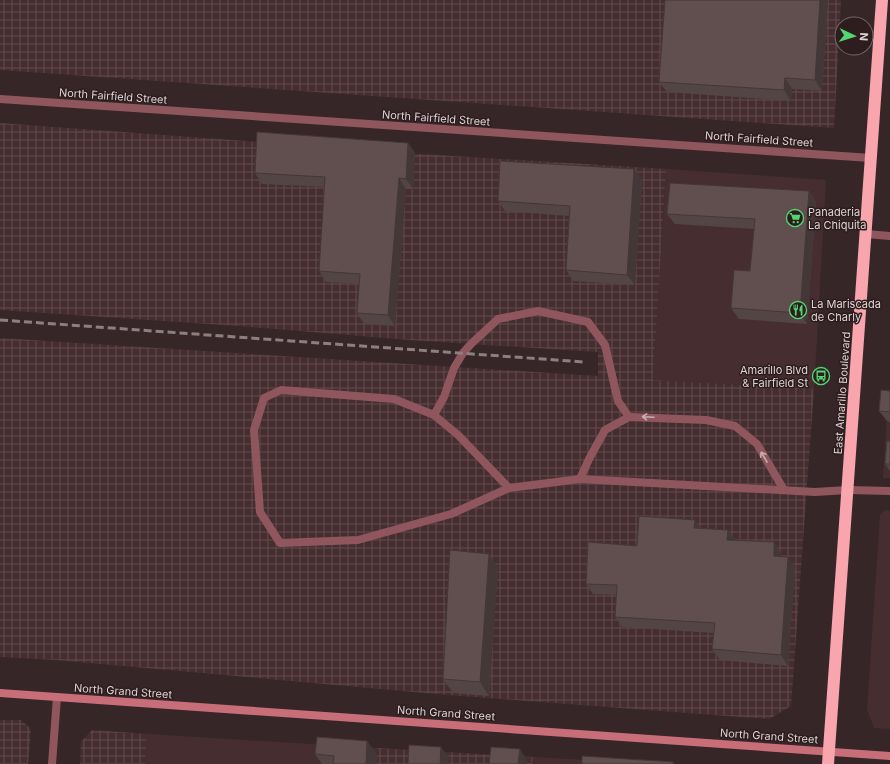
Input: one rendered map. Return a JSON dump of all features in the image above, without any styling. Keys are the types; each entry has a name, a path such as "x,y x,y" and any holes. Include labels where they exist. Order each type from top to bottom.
{"highway":[{"name":"East Amarillo Boulevard","path":"828,764 882,0"}],"main road":[{"name":"North Grand Street","path":"0,693 890,756"}],"street":[{"name":"North Fairfield Street","path":"0,99 871,158"},
{"path":"866,234 890,236"},
{"path":"434,415 444,397 454,368 463,353 471,344 498,319 538,311 588,322 605,345 618,401 630,416"},
{"path":"509,488 458,435 434,415 394,399 281,390 264,398 254,430 260,512 280,543 358,540 451,514 509,488 580,479 815,492 848,490 890,491"},
{"path":"580,479 589,459 606,430 630,416 706,420 735,426 757,444 784,490"},
{"path":"52,764 57,697"}],"shaded area":[{"path":"0,0 841,0 840,16 834,16 834,56 838,56 834,128 0,70"},
{"path":"0,123 421,154 666,169 653,380 814,389 791,706 769,719 448,695 56,660 0,657 0,338 598,376 598,352 410,340 239,326 0,310"},
{"path":"666,169 826,180 814,389 653,380"},
{"path":"890,397 890,478 883,478 888,401"},
{"path":"885,510 890,511 890,729 874,728 867,709 880,515"},
{"path":"0,720 21,720 31,729 28,764 0,764"},
{"path":"92,730 147,734 145,764 80,764 81,742"},
{"path":"147,734 377,748 376,764 145,764"},
{"path":"377,748 533,757 532,764 376,764"},
{"path":"533,757 536,757 648,764 532,764"}],"building":[{"path":"665,0 820,0 815,80 785,78 784,90 659,82"},
{"path":"257,132 408,143 406,179 399,178 388,315 357,313 360,274 319,271 325,177 255,173"},
{"path":"500,161 634,169 627,275 566,270 570,206 498,201"},
{"path":"670,183 809,191 800,313 731,308 734,270 750,271 755,219 667,214"},
{"path":"881,390 890,391 890,412 879,411"},
{"path":"887,441 890,441 890,464 885,464"},
{"path":"639,516 695,520 694,528 728,530 727,540 774,542 774,556 788,557 781,655 712,649 715,623 615,617 617,585 586,584 588,542 637,546"},
{"path":"450,550 489,554 480,682 443,679"},
{"path":"317,737 367,741 366,764 333,764 334,756 315,754"},
{"path":"409,745 441,747 440,764 408,764"},
{"path":"491,747 520,749 518,764 489,764"},
{"path":"582,756 673,762 673,764 582,764"}],"railway":[{"path":"0,320 584,362"}],"place":[{"name":"Panaderia La Chiquita","path":"795,218"},
{"name":"La Mariscada de Charly","path":"798,310"},
{"name":"Amarillo Blvd & Fairfield St","path":"821,376"}]}
